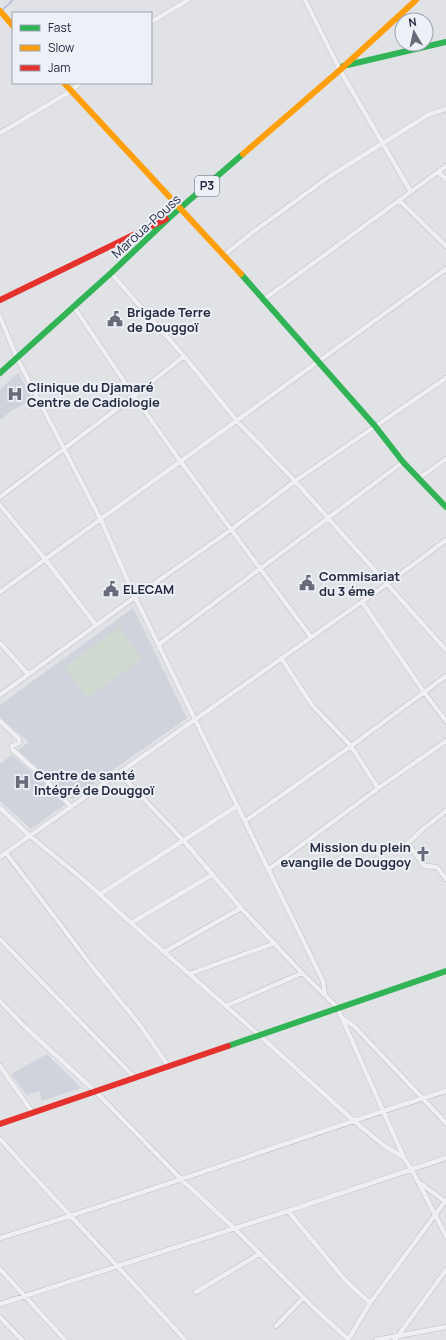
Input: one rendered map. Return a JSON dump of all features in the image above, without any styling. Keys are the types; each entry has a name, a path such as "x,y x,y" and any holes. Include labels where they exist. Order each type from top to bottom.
{"street":[{"path":"152,21 188,0"},
{"path":"305,0 341,68 411,192"},
{"name":"Maroua-Pouss","path":"0,373 172,216 341,68 416,0"},
{"path":"0,11 12,25"},
{"path":"341,68 446,42"},
{"path":"65,84 224,255 375,426 403,462 446,507"},
{"path":"0,133 71,91 79,84"},
{"path":"224,255 330,176 384,144 428,115 446,109"},
{"path":"263,300 446,166"},
{"path":"438,172 446,179"},
{"path":"400,200 446,246"},
{"path":"0,300 172,216"},
{"path":"0,592 446,269"},
{"path":"111,273 184,356 237,421 295,481 446,650"},
{"path":"74,307 181,462 311,637"},
{"path":"0,318 17,358 101,520 134,597 324,981 325,995"},
{"path":"0,497 134,396 184,356"},
{"path":"0,695 134,597 232,529 295,481 446,378"},
{"path":"419,478 446,459"},
{"path":"158,645 403,462"},
{"path":"0,505 45,559 96,625"},
{"path":"0,857 120,774 281,658 362,602 446,540"},
{"path":"362,602 424,692 446,721"},
{"path":"0,643 28,674"},
{"path":"281,658 312,705 351,746 378,788"},
{"path":"245,821 446,676"},
{"path":"0,721 19,739 19,743 12,746 13,750 42,776 71,807"},
{"path":"269,869 378,788 446,741"},
{"path":"120,774 183,840 241,908 337,1008 404,1158 412,1170 446,1236"},
{"path":"100,894 237,806"},
{"path":"0,808 30,836 100,894 131,923 259,1034 354,1121 382,1144 404,1158"},
{"path":"446,811 423,828 408,844 424,866 437,866 446,879"},
{"path":"6,853 94,968 140,1025 169,1067"},
{"path":"131,923 212,874"},
{"path":"164,952 241,908"},
{"path":"0,939 135,1078"},
{"path":"189,974 275,943"},
{"path":"0,1124 169,1067 259,1034 446,970"},
{"path":"226,1006 302,973"},
{"path":"0,1002 96,1092 182,1180 234,1228 303,1298 348,1340 370,1303 446,1201 418,1182"},
{"path":"342,1018 354,1026 446,1123"},
{"path":"0,1066 33,1113"},
{"path":"0,1238 182,1180 384,1111 446,1092"},
{"path":"0,1139 185,1340"},
{"path":"0,1304 288,1211 446,1158"},
{"path":"288,1211 346,1281 370,1303"},
{"path":"196,1292 259,1254"},
{"path":"0,1269 65,1340"},
{"path":"396,1338 446,1270"},
{"path":"276,1326 303,1298"},
{"path":"0,1317 22,1340"},
{"path":"376,1340 396,1338 446,1326"}],"shaded area":[{"name":"Clinique du Djamaré Centre de Cadiologie","path":"18,373 33,399 13,410 0,420 0,389"},
{"path":"133,608 187,718 72,799 18,750 29,742 0,717 0,705"},
{"path":"120,627 142,659 87,698 64,667"},
{"name":"Centre de santé Intégré de Douggoï","path":"12,755 67,803 31,829 0,801 0,764"},
{"path":"47,1054 81,1088 42,1101 39,1091 27,1095 11,1074"}],"waterway":[{"path":"2,10 12,0"}],"traffic: fast":[{"path":"343,66 446,42"},
{"path":"0,373 111,273 171,216 243,154"},
{"path":"241,274 375,426 403,462 446,507"},
{"path":"228,1046 446,971"}],"traffic: slow":[{"path":"243,154 340,70 416,0"},
{"path":"0,11 12,25"},
{"path":"65,84 241,274"}],"traffic: jam":[{"path":"0,300 166,219"},
{"path":"0,1124 228,1046"}],"place":[{"name":"Brigade Terre de Douggoï","path":"115,319"},
{"name":"Clinique du Djamaré Centre de Cadiologie","path":"15,394"},
{"name":"Commisariat du 3 éme","path":"307,583"},
{"name":"ELECAM","path":"111,589"},
{"name":"Centre de santé Intégré de Douggoï","path":"22,782"},
{"name":"Mission du plein evangile de Douggoy","path":"423,854"}]}
